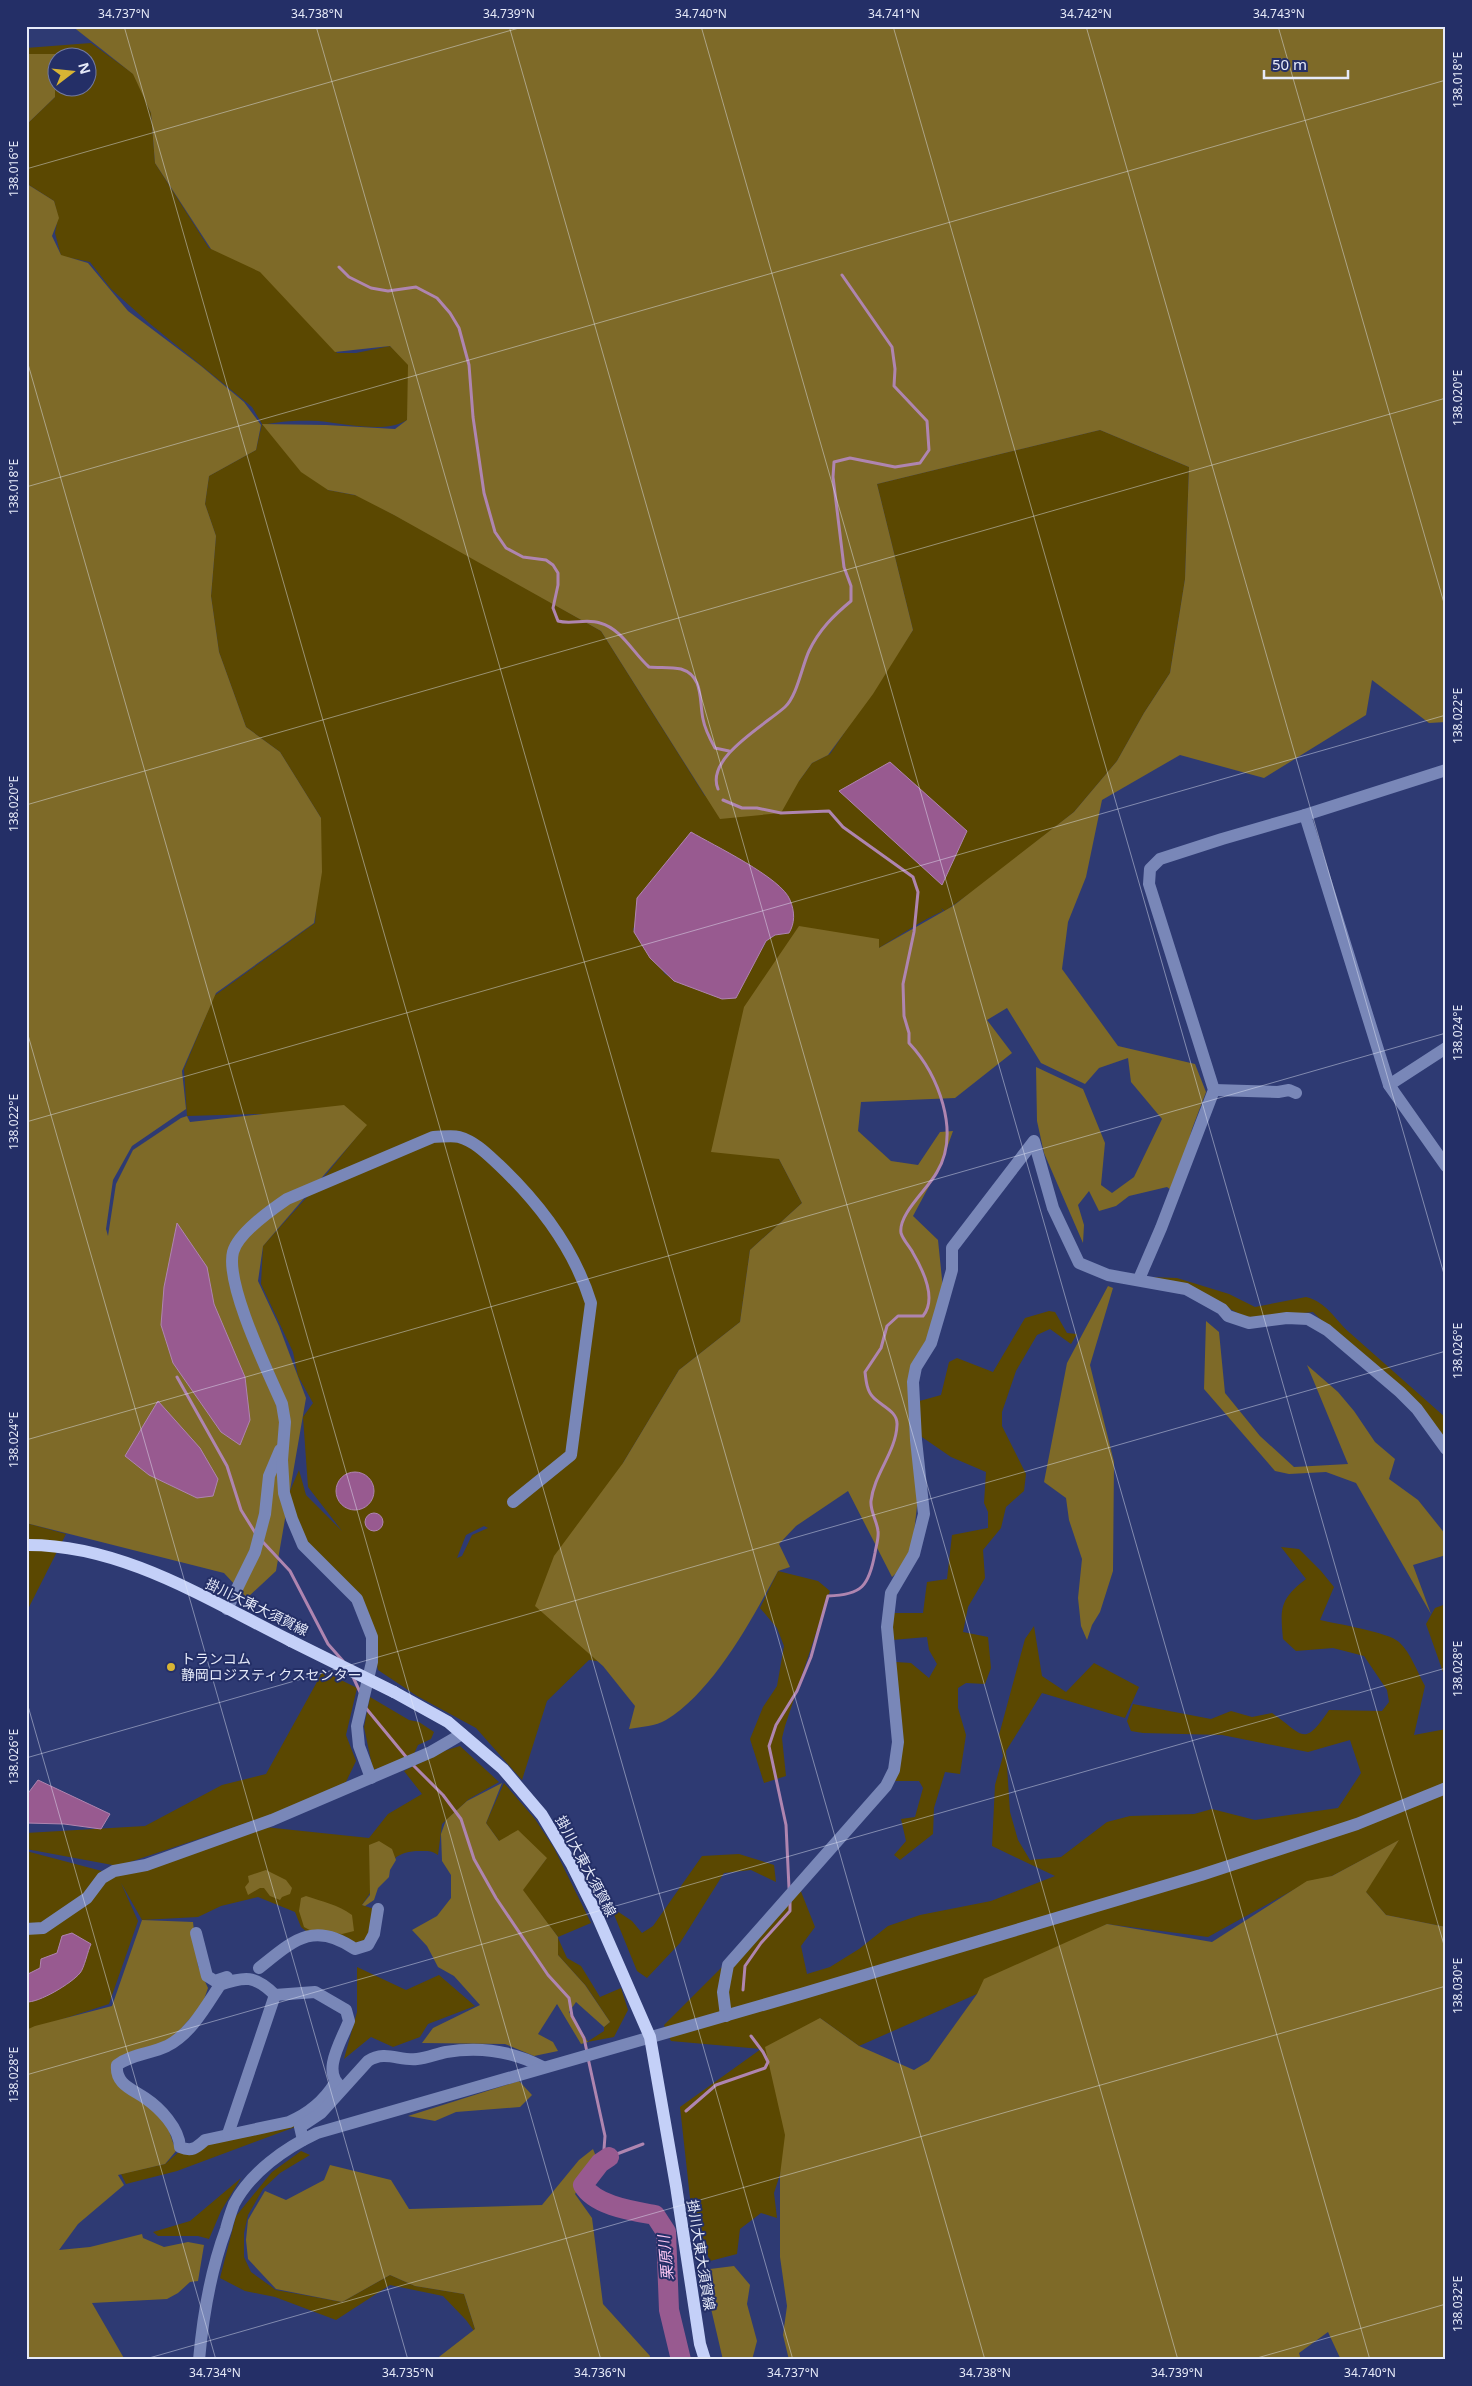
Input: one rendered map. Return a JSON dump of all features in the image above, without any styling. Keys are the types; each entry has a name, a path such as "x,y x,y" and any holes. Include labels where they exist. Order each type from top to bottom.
{"main road":[{"name":"掛川大東大須賀線","path":"26,1545 81,1551 122,1561 170,1580 394,1692 448,1722 504,1769 542,1816 572,1865 595,1911 650,2037 704,2360"}],"street":[{"path":"1139,1279 1161,1228 1214,1090 1149,884 1150,869 1160,859 1222,839 1305,816 1446,770"},
{"path":"1305,816 1389,1085 1446,1166"},
{"path":"1389,1085 1446,1048"},
{"path":"1214,1090 1278,1092 1289,1090 1296,1092"},
{"path":"371,1778 359,1746 356,1726 372,1662 372,1637 357,1599 303,1545 292,1519 284,1493 282,1460 285,1422 282,1404 233,1276 233,1252 241,1237 287,1199 433,1137 458,1136 477,1145 528,1193 558,1231 584,1282 591,1303 571,1455 513,1502"},
{"path":"726,2016 723,1992 728,1965 886,1786 894,1770 898,1742 887,1627 890,1593 914,1554 924,1514 916,1440 913,1382 916,1367 931,1343 952,1270 952,1248 1034,1142 1053,1208 1080,1263 1108,1274 1186,1288 1222,1309 1228,1316 1249,1323 1281,1318 1308,1319 1327,1330 1400,1392 1416,1409 1446,1449"},
{"path":"227,1609 255,1552 265,1514 269,1476 283,1443"},
{"path":"26,1929 43,1928 87,1898 102,1878 114,1871 146,1865 272,1820 431,1752 462,1734"},
{"path":"199,2360 203,2317 217,2254 234,2204 256,2175 303,2140 333,2128 726,2016 1201,1875 1357,1824 1446,1788"},
{"path":"259,1968 294,1940 302,1938 316,1936 337,1938 355,1950 368,1945 374,1934 378,1909"},
{"path":"196,1934 207,1976 215,1981 222,1982 240,1978 257,1980 275,1995 315,1992 346,2010 350,2021 332,2065 332,2075 339,2086"},
{"path":"285,1957 270,1966 234,1974 222,1982 184,2035 166,2046 127,2058 117,2065 116,2070 126,2087 146,2099 175,2128 180,2137 180,2146 188,2150 196,2148 205,2140 289,2122 302,2117 368,2061 383,2055 417,2059 447,2052 491,2049 527,2059 543,2067"},
{"path":"228,2134 275,1995"},
{"path":"303,2140 300,2128 322,2112 339,2086"}],"shaded area":[{"path":"72,26 1446,26 1446,722 1429,723 1372,680 1366,715 1264,778 1180,755 1102,800 1086,877 1068,922 1062,969 1118,1046 1195,1064 1206,1092 1192,1129 1174,1192 1167,1187 1129,1196 1116,1206 1099,1211 1089,1191 1078,1205 1084,1225 1083,1243 1044,1153 1037,1121 1036,1067 1083,1089 1105,1143 1101,1185 1112,1193 1134,1177 1162,1119 1131,1082 1128,1058 1099,1068 1085,1084 1041,1063 1007,1008 987,1020 1012,1053 955,1098 861,1102 858,1131 891,1161 918,1165 940,1132 953,1131 942,1162 913,1216 938,1240 943,1289 935,1328 917,1357 919,1488 911,1560 892,1577 848,1491 796,1526 779,1544 790,1567 778,1571 744,1632 716,1673 684,1707 658,1724 629,1729 635,1706 603,1666 535,1606 554,1556 623,1463 679,1370 740,1322 750,1250 802,1203 779,1159 711,1152 744,1007 799,926 879,939 879,948 953,906 1074,812 1117,761 1144,713 1170,673 1185,579 1189,467 1100,430 877,484 913,630 873,694 828,755 812,763 799,781 781,813 720,819 601,631 394,515 355,495 328,490 301,472 262,424 395,429 407,420 408,365 390,346 335,352 260,272 211,249 155,163 151,113 133,74"},
{"path":"91,43 98,48 48,48 48,94 26,83 26,48"},
{"path":"98,48 135,75 151,113 155,163 209,248 244,262 291,290 315,320 337,353 356,353 390,346 408,362 410,403 407,420 398,424 376,427 304,421 263,425 328,490 359,496 436,537 601,631 705,796 799,781 812,763 830,754 913,630 877,484 1100,430 1189,467 1185,579 1170,673 1144,713 1117,761 1074,812 982,885 945,911 941,908 943,911 879,948 779,1159 802,1203 750,1250 740,1322 679,1370 623,1463 604,1662 589,1660 547,1701 522,1780 476,1728 417,1696 378,1670 372,1637 357,1599 300,1537 286,1500 299,1470 306,1495 342,1531 308,1487 303,1417 313,1403 298,1376 293,1352 261,1284 263,1246 316,1187 366,1125 259,1114 187,1116 184,1069 214,996 315,923 321,818 280,752 246,727 219,652 211,596 216,536 205,504 209,476 256,450 262,424 252,407 149,323 111,289 90,262 61,256 55,233 58,217 54,201 29,185 26,175 26,125 54,98 98,98","holes":["691,832 775,935 766,941 763,948 669,976 665,974 633,929","484,1526 488,1528 472,1535 462,1556 457,1558 466,1535"]},
{"path":"26,54 48,54 48,98 54,98 26,125"},
{"path":"26,181 27,184 54,201 59,218 52,236 61,255 88,263 128,311 201,366 244,402 261,425 256,450 209,476 205,504 216,536 211,596 219,652 246,727 280,752 321,818 322,872 314,923 216,993 182,1071 186,1109 132,1146 113,1180 106,1229 108,1236 116,1184 133,1150 181,1118 187,1116 190,1122 344,1105 367,1125 263,1246 258,1281 279,1326 306,1398 276,1571 247,1598 224,1573 26,1523"},
{"path":"890,762 967,831 942,885 839,791"},
{"path":"691,832 761,872 784,891 792,904 793,921 789,933 775,935 766,941 736,998 722,999 674,981 650,958 634,932 637,898"},
{"path":"177,1223 207,1267 214,1304 245,1377 250,1420 240,1445 221,1432 173,1363 161,1325 164,1287"},
{"path":"1149,1277 1177,1278 1229,1294 1255,1307 1306,1297 1313,1299 1325,1307 1350,1333 1446,1418 1446,1442 1313,1312 1249,1319 1194,1290"},
{"path":"1108,1286 1113,1288 1090,1365 1114,1462 1113,1571 1100,1612 1092,1625 1087,1640 1081,1626 1078,1598 1082,1559 1069,1520 1066,1498 1044,1482 1067,1363"},
{"path":"1049,1311 1055,1312 1067,1333 1077,1334 1071,1344 1050,1329 1037,1335 1016,1371 1002,1412 1002,1426 1026,1474 1024,1491 1006,1507 1001,1528 983,1550 985,1578 968,1607 963,1632 988,1637 991,1668 985,1684 966,1683 958,1688 958,1708 966,1735 960,1774 945,1772 934,1808 933,1834 900,1860 894,1855 906,1841 901,1819 915,1817 923,1788 919,1781 894,1781 896,1662 911,1663 929,1678 937,1664 929,1650 927,1637 892,1640 893,1613 923,1613 927,1582 947,1579 952,1535 988,1528 988,1512 984,1503 986,1472 951,1457 919,1435 916,1402 941,1395 949,1362 957,1358 993,1372 1025,1318"},
{"path":"1206,1321 1219,1332 1225,1393 1260,1436 1294,1467 1348,1464 1307,1365 1338,1392 1354,1411 1375,1442 1395,1459 1389,1479 1418,1500 1446,1535 1446,1555 1413,1565 1431,1614 1356,1483 1326,1472 1289,1474 1275,1471 1204,1389"},
{"path":"158,1401 200,1448 218,1479 213,1496 197,1498 149,1475 125,1456"},
{"path":"355,1472 369,1477 374,1491 369,1505 355,1510 341,1505 336,1491 341,1477"},
{"path":"374,1513 382,1518 383,1522 378,1530 374,1531 366,1526 365,1522 370,1514"},
{"path":"26,1523 66,1534 26,1613"},
{"path":"1281,1547 1299,1549 1334,1587 1320,1620 1393,1638 1407,1652 1425,1686 1414,1735 1446,1729 1446,1927 1386,1915 1365,1891 1398,1841 1332,1876 1297,1888 1208,1937 1107,1924 977,1994 859,2046 820,2018 785,2135 787,2153 774,2193 777,2218 761,2213 740,2229 737,2254 710,2261 692,2216 680,2107 761,2049 671,2041 664,2025 800,1889 815,1927 801,1946 807,1974 830,1967 859,1949 888,1926 920,1915 991,1901 1055,1876 992,1846 995,1785 1003,1756 999,1735 1025,1639 1034,1626 1042,1676 1066,1692 1094,1663 1139,1687 1125,1718 1042,1693 1006,1751 1010,1812 1018,1840 1030,1860 1061,1857 1107,1822 1130,1816 1194,1814 1212,1809 1255,1820 1338,1808 1361,1773 1350,1740 1308,1752 1222,1735 1131,1731 1127,1721 1133,1704 1211,1719 1231,1711 1252,1717 1272,1713 1297,1732 1308,1734 1329,1710 1382,1711 1389,1702 1387,1690 1364,1656 1333,1648 1296,1651 1283,1639 1282,1612 1284,1605 1291,1592 1306,1579"},
{"path":"778,1571 818,1581 830,1591 782,1738 786,1776 764,1783 750,1739 763,1707 777,1686 784,1646 777,1628 760,1608"},
{"path":"1446,1604 1446,1671 1443,1672 1426,1624 1435,1608"},
{"path":"323,1671 357,1688 346,1735 356,1761 346,1782 279,1812 118,1866 26,1849 26,1833 145,1826 222,1785 266,1774"},
{"path":"370,1697 409,1720 419,1722 434,1732 431,1739 418,1745 413,1756 373,1770 364,1727"},
{"path":"460,1746 499,1782 469,1799 442,1824 438,1855 425,1851 401,1854 391,1861 376,1877 370,1868 370,1893 362,1905 374,1909 368,1945 312,1936 301,1927 295,1912 258,1897 221,1906 198,1917 142,1920 121,1883 138,1921 109,2004 26,2031 26,1851 117,1875 255,1826 369,1838 388,1814 422,1794 404,1771 444,1751"},
{"path":"38,1780 110,1814 101,1829 64,1824 26,1823 26,1796"},
{"path":"502,1783 486,1823 499,1841 518,1830 547,1858 523,1890 558,1937 558,1955 585,1985 610,2022 604,2027 576,2002 569,2012 588,2042 581,2044 557,2004 538,2034 553,2042 558,2051 534,2056 505,2044 422,2043 433,2028 480,2005 454,1976 438,1967 427,1946 412,1930 437,1916 451,1898 451,1875 442,1861 441,1834 446,1820 467,1801"},
{"path":"504,1783 535,1819 554,1848 591,1923 558,1937 522,1890 546,1859 499,1841 486,1823"},
{"path":"1399,1840 1366,1892 1386,1915 1446,1927 1446,2360 1341,2360 1328,2332 1299,2353 1301,2360 789,2360 783,2335 787,2306 780,2257 780,2175 785,2135 765,2047 820,2018 859,2046 914,2070 929,2061 977,1994 984,1979 1107,1924 1212,1942 1307,1881 1332,1876"},
{"path":"379,1841 392,1849 396,1860 390,1870 389,1877 378,1888 374,1900 365,1906 362,1905 370,1895 369,1845"},
{"path":"739,1854 774,1865 776,1882 751,1870 724,1873 680,1943 647,1978 637,1971 611,1907 632,1921 642,1933 653,1926 702,1856"},
{"path":"266,1870 286,1880 292,1888 290,1894 282,1897 280,1900 270,1896 264,1888 260,1888 248,1895 245,1887 249,1882 248,1876"},
{"path":"306,1896 335,1906 352,1915 354,1931 342,1934 326,1932 321,1936 304,1927 299,1911 301,1898"},
{"path":"142,1920 193,1922 198,1966 208,1988 202,2005 170,2041 133,2051 118,2076 164,2117 176,2151 165,2164 118,2175 124,2185 78,2224 59,2250 90,2247 142,2234 143,2238 164,2247 188,2242 204,2245 198,2281 190,2282 178,2293 167,2299 92,2303 125,2360 26,2360 26,2030 112,2006"},
{"path":"72,1933 91,1944 81,1971 70,1982 55,1992 26,2002 26,1975 40,1968 41,1959 57,1953 62,1936"},
{"path":"558,1938 567,1958 581,1966 600,1997 621,1988 628,2010 614,2037 587,2042 604,2031 604,2027 610,2022 586,1986 558,1955"},
{"path":"357,1967 406,1990 439,1975 475,2006 428,2024 420,2037 393,2047 371,2037 344,2059 357,2012"},
{"path":"519,2081 532,2095 520,2107 456,2112 435,2121 408,2116"},
{"path":"306,2123 177,2171 126,2184 121,2174 165,2164 181,2150"},
{"path":"593,2149 597,2159 575,2194 592,2218 603,2304 650,2356 649,2360 435,2360 475,2329 464,2294 415,2286 390,2275 342,2302 276,2289 248,2259 246,2240 248,2220 265,2191 286,2200 324,2180 330,2165 391,2180 409,2209 542,2205 579,2160"},
{"path":"301,2151 310,2155 280,2173 263,2189 248,2215 244,2233 244,2257 251,2272 276,2290 342,2302 390,2275 415,2286 464,2294 474,2331 443,2296 390,2285 336,2320 275,2297 245,2291 220,2278 236,2216 272,2172"},
{"path":"241,2178 221,2211 209,2239 198,2236 158,2236 153,2232 190,2221"},
{"path":"734,2266 750,2285 747,2304 757,2341 752,2360 723,2360 702,2270"}],"waterway":[{"path":"339,267 349,277 371,288 388,291 416,287 437,298 450,313 459,328 469,365 473,417 484,493 495,532 506,548 523,557 546,560 553,565 558,573 558,585 553,608 558,621 595,622 608,626 615,630 649,667 681,669 694,677 699,690 705,727 710,738 715,748 729,751"},
{"path":"718,789 716,777 720,766 728,754 785,707 793,696 806,657 817,636 838,612 851,601 851,586 844,567 833,477 834,462 850,458 895,467 920,463 929,450 927,421 894,386 895,369 892,347 842,275"},
{"path":"723,800 742,808 757,808 781,813 829,811 843,827 913,877 918,892 914,932 903,984 904,1016 909,1033 909,1043 920,1056 937,1087 943,1104 946,1122 947,1139 944,1156 933,1179 909,1210 901,1226 902,1236 917,1260 927,1284 929,1293 927,1309 923,1316 898,1316 887,1326 881,1348 865,1372 869,1392 892,1412 897,1420 896,1435 876,1482 871,1501 878,1534 873,1564 866,1581 856,1591 849,1594 828,1596 811,1657 797,1691 776,1725 769,1746 786,1825 789,1888"},
{"path":"177,1377 227,1466 241,1510 256,1534"},
{"path":"262,1541 290,1571 328,1644 343,1661"},
{"path":"353,1677 360,1692"},
{"path":"365,1707 407,1758"},
{"path":"411,1763 443,1795 461,1819 474,1859 496,1898 548,1975 569,1998 572,2016 584,2038 587,2052"},
{"path":"743,1990 745,1966 761,1943 790,1911 790,1902"},
{"path":"686,2111 716,2085 765,2068 768,2062 751,2036"},
{"path":"588,2058 605,2136 604,2149 609,2157 643,2144"},
{"name":"栗原川","path":"609,2157 600,2163 583,2185 596,2198 605,2203 655,2215 666,2232 669,2310 681,2360"}],"place":[{"name":"トランコム 静岡ロジスティクスセンター","path":"171,1667"}]}
